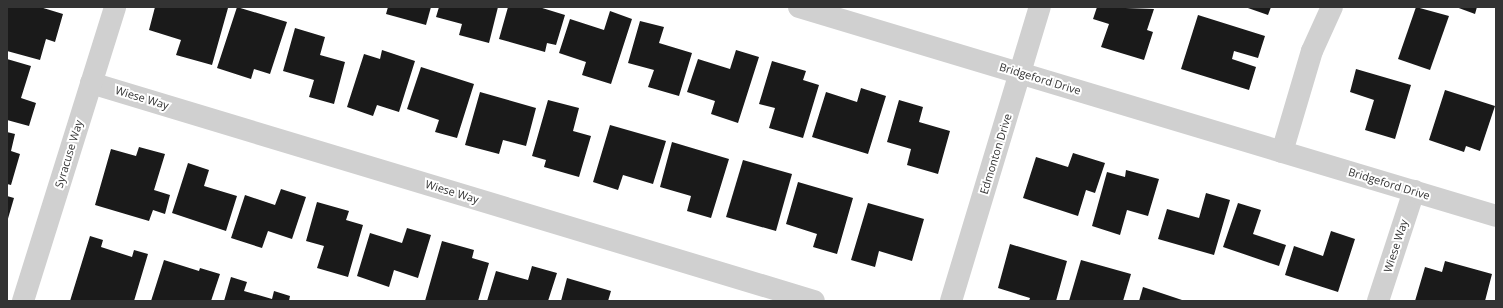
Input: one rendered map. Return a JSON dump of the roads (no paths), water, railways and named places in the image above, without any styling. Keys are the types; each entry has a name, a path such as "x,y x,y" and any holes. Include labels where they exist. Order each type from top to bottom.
{"street":[{"name":"Syracuse Way","path":"23,301 115,7"},
{"name":"Bridgeford Drive","path":"799,7 1496,216"},
{"name":"Edmonton Drive","path":"951,301 1021,74 1040,7"},
{"path":"1282,152 1312,51 1332,7"},
{"name":"Wiese Way","path":"91,83 814,301"},
{"name":"Wiese Way","path":"1378,301 1414,191"}]}
